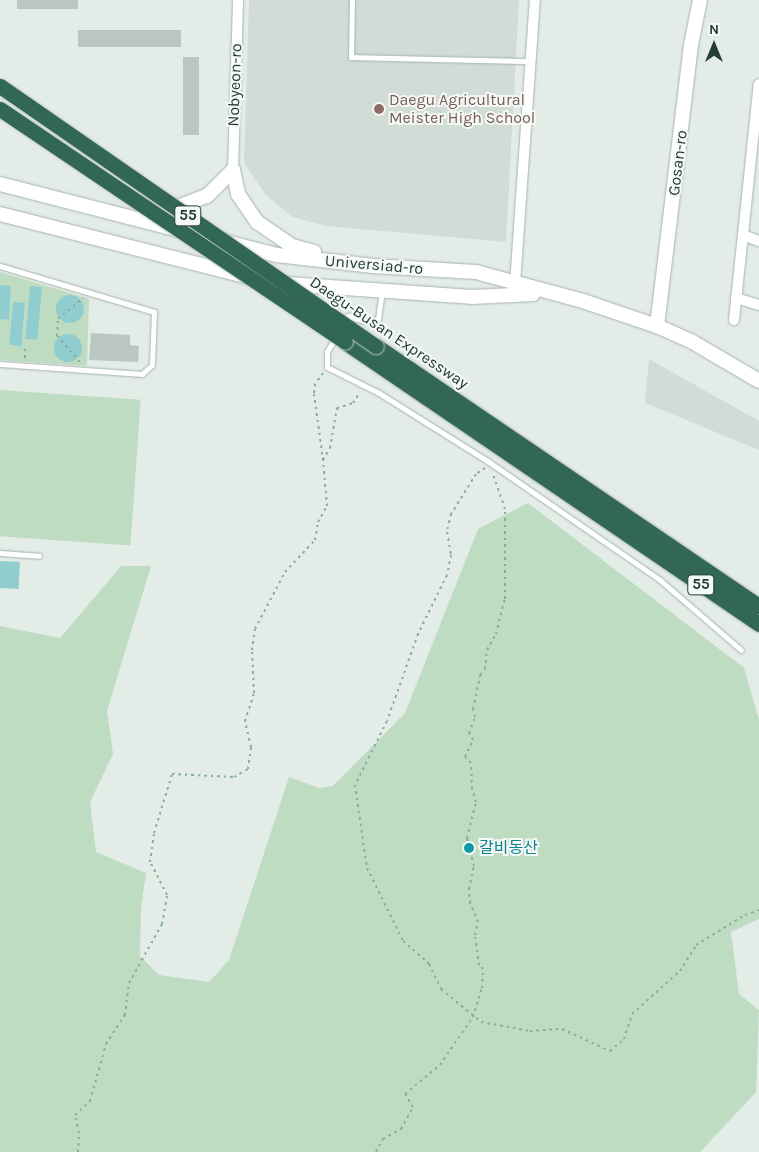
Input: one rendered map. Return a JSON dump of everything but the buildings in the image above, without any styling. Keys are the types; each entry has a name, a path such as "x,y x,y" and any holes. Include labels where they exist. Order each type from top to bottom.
{"highway":[{"name":"Daegu-Busan Expressway","path":"0,86 376,346 648,540 759,624"},
{"name":"Daegu-Busan Expressway","path":"0,109 345,342 596,503"},
{"name":"Daegu-Busan Expressway","path":"648,540 759,606"}],"main road":[{"name":"Gosan-ro","path":"657,326 691,45 700,0"},
{"path":"94,209 175,208 207,196 232,170"},
{"path":"232,170 238,194 257,222 292,246 374,266"},
{"name":"Universiad-ro","path":"0,184 276,255 374,266 476,272 544,293 583,301 657,326 690,341 759,381"},
{"name":"Universiad-ro","path":"0,214 273,282 382,292 472,297 544,293"}],"street":[{"name":"Nobyeon-ro","path":"232,170 238,0"},
{"path":"515,284 535,0"},
{"path":"734,320 759,84"},
{"path":"743,235 759,240"},
{"path":"736,298 759,305"}],"lane":[{"path":"352,0 351,57 531,61"},
{"path":"0,266 154,312 152,365 142,374 0,364"},
{"path":"382,292 378,319 368,322 348,316 327,352 327,367 365,386 489,462 660,580 741,650"},
{"path":"0,553 39,556"}],"path":[{"path":"77,358 59,338 60,317 80,300"},
{"path":"24,365 25,348"},
{"path":"78,1152 79,1133 75,1115 90,1102 106,1044 125,1015 129,983 162,924 167,895 150,866 154,833 172,774 234,777 243,775 248,769 251,747 245,721 254,693 252,650 255,629 285,572 315,540 318,522 327,506 324,460 314,394 315,384 327,367"},
{"path":"324,460 330,448 337,408 353,403 365,386"},
{"path":"376,1152 383,1139 401,1129 413,1107 405,1094 440,1065 473,1017 482,988 484,969 479,965 475,935 478,922 470,903 469,889 474,866 466,838 476,802 472,789 471,763 465,757 473,740 469,733 475,717 473,709 480,675 496,634 506,584 505,510 491,470 486,468 476,474 451,514 447,575 418,634 386,720 355,784 367,868 406,946 428,964 441,989 473,1017 481,1022 530,1031 562,1029 605,1049 613,1050 624,1038 632,1014 680,971 696,945 732,922 759,910"}],"shaded area":[{"name":"Daegu Agricultural Meister High School","path":"249,0 519,0 506,242 326,226 292,217 265,194 244,163"},
{"path":"649,359 759,421 759,450 645,403"}],"green space":[{"path":"0,272 89,299 87,366 0,360"},
{"path":"0,390 141,400 130,545 0,536"},
{"path":"528,503 744,668 759,720 759,919 731,932 739,994 759,1010 756,1092 700,1152 0,1152 0,626 60,638 121,566 151,566 107,711 113,754 90,802 96,852 146,873 141,909 140,956 159,975 209,982 229,960 289,777 319,788 333,786 405,713 478,529"}],"water":[{"path":"0,285 11,286 9,320 0,319"},
{"path":"30,286 42,287 37,340 25,339"},
{"path":"70,295 80,299 84,309 80,319 70,323 60,319 56,309 60,299"},
{"path":"13,302 25,303 21,346 9,345"},
{"path":"68,334 78,338 82,348 78,358 68,362 58,358 54,348 58,338"},
{"path":"0,561 20,562 19,589 0,588"}],"place":[{"name":"Daegu Agricultural Meister High School","path":"379,109"},
{"name":"갈비동산","path":"469,848"}]}
